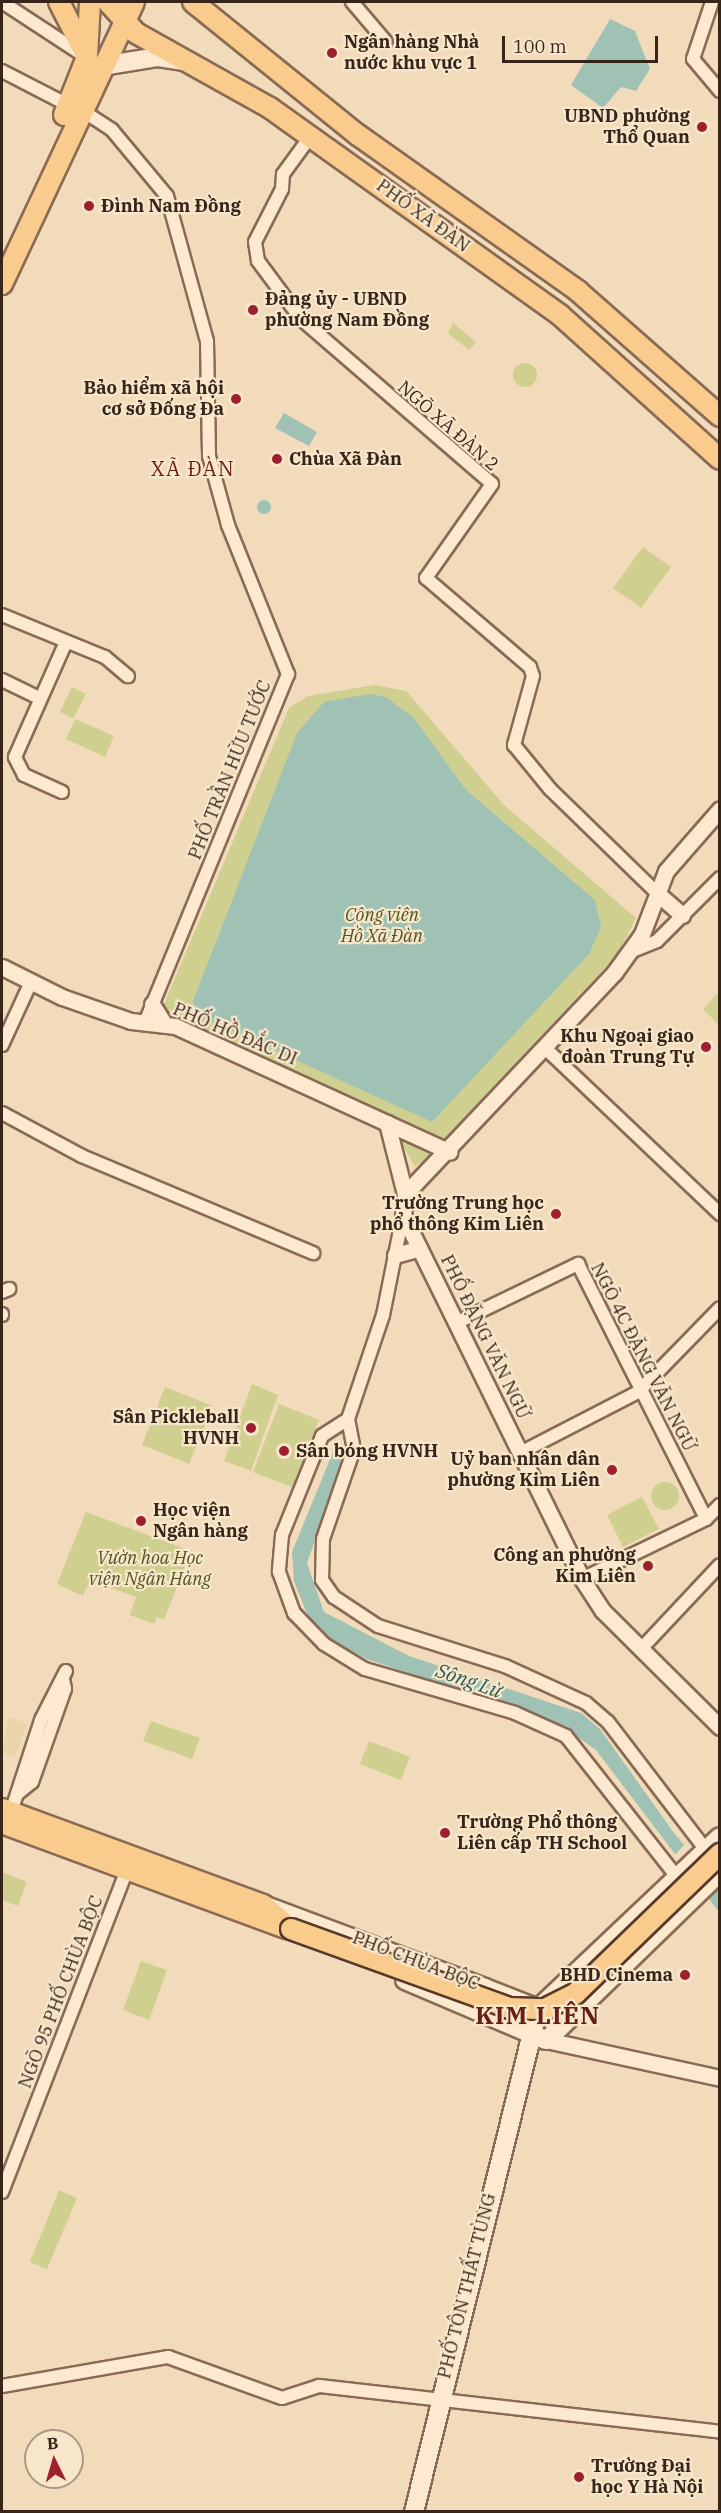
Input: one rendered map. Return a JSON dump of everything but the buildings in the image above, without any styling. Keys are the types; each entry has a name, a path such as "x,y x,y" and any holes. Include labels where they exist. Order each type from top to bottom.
{"main road":[{"path":"59,2 94,62"},
{"path":"90,2 94,62"},
{"name":"PHỐ XÃ ĐÀN","path":"108,2 136,33 220,76 342,157 560,315 720,459"},
{"path":"2,284 30,206 94,62 125,21 134,2"},
{"name":"PHỐ XÃ ĐÀN","path":"193,2 358,135 578,291 720,416"},
{"path":"94,62 158,57 190,62"},
{"path":"342,157 358,135"},
{"path":"2,254 30,206"},
{"name":"PHỐ CHÙA BỘC","path":"7,1813 126,1872 260,1913 485,1988 538,2009 560,2026"},
{"name":"PHỐ CHÙA BỘC","path":"7,1813 260,1913 539,2038"},
{"path":"716,1862 677,1877 596,1958 538,2009 539,2038 560,2026 615,1976 696,1896 716,1862 720,1837"},
{"path":"260,1913 291,1929 509,2008 545,2009 575,1994 716,1862"},
{"path":"596,1958 615,1976"},
{"path":"477,2011 485,1988"},
{"name":"PHỐ TÔN THẤT TÙNG","path":"414,2511 438,2402 527,2063 539,2038"}],"street":[{"path":"2,2 94,62"},
{"path":"352,2 386,42"},
{"path":"712,2 693,59 720,91"},
{"name":"PHỐ TRẦN HỮU TƯỚC","path":"2,70 74,107 112,130 166,196 207,341 209,456 228,525 288,674 145,1023"},
{"name":"NGÕ XÃ ĐÀN 2","path":"310,137 282,174 282,189 255,242 258,261 309,327 492,484 426,578 530,667 533,676 514,745 550,789 658,894"},
{"path":"2,615 105,657 128,676"},
{"path":"62,792 15,766 39,698 66,642"},
{"path":"2,680 39,698"},
{"path":"405,1194 450,1152 630,952 658,894 666,871 720,809"},
{"path":"630,952 657,940 720,878"},
{"path":"658,894 682,915"},
{"name":"PHỐ HỒ ĐẮC DI","path":"2,967 30,982 145,1023 164,1023 450,1152"},
{"path":"2,1045 30,982"},
{"path":"152,1004 164,1023"},
{"path":"544,1047 720,1214"},
{"path":"2,1113 82,1156 313,1253"},
{"name":"PHỐ ĐẶNG VĂN NGỮ","path":"387,1123 405,1194 403,1215 582,1579 602,1610 720,1727"},
{"path":"403,1215 378,1334 348,1419 354,1449 320,1553 322,1580 334,1597 406,1638 505,1666 586,1703 608,1722 716,1862"},
{"path":"395,1255 418,1249"},
{"name":"NGÕ 4C ĐẶNG VĂN NGỮ","path":"456,1323 578,1264 638,1392 706,1519"},
{"path":"520,1453 638,1392 720,1308"},
{"path":"348,1419 322,1436 282,1534 279,1572 294,1613 324,1644 365,1669 515,1713 566,1736 677,1877"},
{"path":"582,1579 706,1519 720,1505"},
{"path":"641,1649 720,1565"},
{"path":"7,1813 47,1722 55,1686 65,1675"},
{"name":"NGÕ 95 PHỐ CHÙA BỘC","path":"2,2192 126,1872"},
{"path":"560,2026 572,2045"},
{"path":"539,2038 720,2078"},
{"path":"2,2386 168,2357 282,2398 319,2386 438,2402 720,2432"}],"shaded area":[{"path":"9,1717 27,1724 15,1757 2,1752"}],"green space":[{"path":"453,323 476,342 469,350 448,333"},
{"path":"525,363 534,366 537,375 534,384 525,387 516,384 513,375 516,366"},
{"path":"643,547 671,567 641,608 613,588"},
{"name":"Công viên Hồ Xã Đàn","path":"375,685 406,691 504,805 636,918 618,954 444,1139 173,1020 162,1009 289,708 308,696"},
{"path":"72,687 86,694 73,719 60,712"},
{"path":"75,719 114,736 105,757 66,739"},
{"path":"719,992 719,1025 703,1009"},
{"path":"399,1138 433,1151 433,1153 415,1167"},
{"name":"Sân Pickleball HVNH","path":"252,1384 278,1395 251,1471 224,1461"},
{"path":"165,1387 213,1406 189,1464 142,1445"},
{"name":"Sân bóng HVNH","path":"279,1404 319,1420 292,1487 253,1472"},
{"path":"665,1482 675,1486 679,1496 675,1506 665,1510 655,1506 651,1496 655,1486"},
{"path":"642,1497 659,1529 623,1547 607,1515"},
{"name":"Vườn hoa Học viện Ngân Hàng","path":"86,1512 191,1551 164,1620 157,1617 154,1624 130,1615 136,1597 90,1580 83,1596 57,1584"},
{"path":"151,1721 200,1738 192,1759 143,1741"},
{"path":"369,1741 410,1757 401,1780 360,1764"},
{"path":"2,1872 27,1882 18,1906 2,1900"},
{"path":"141,1961 167,1970 149,2020 123,2010"},
{"path":"59,2190 77,2198 47,2269 30,2262"}],"water":[{"path":"610,19 635,31 650,69 636,91 621,87 603,108 571,85"},
{"path":"284,413 317,432 309,446 275,428"},
{"path":"261,500 267,500 271,507 267,514 261,514 257,510 257,504"},
{"name":"Công viên Hồ Xã Đàn","path":"369,694 386,697 414,718 466,790 595,900 601,927 589,954 432,1122 197,1015 193,1001 297,733 324,702"},
{"name":"Sông Lừ","path":"335,1447 346,1452 307,1563 324,1612 409,1656 581,1713 600,1729 674,1833 719,1885 719,1912 596,1750 562,1726 367,1659 324,1636 307,1614 294,1581 292,1552"}],"pier":[{"path":"685,1844 719,1881 708,1896 673,1857"}],"place":[{"name":"Ngân hàng Nhà nước khu vực 1","path":"332,53"},
{"name":"UBND phường Thổ Quan","path":"702,127"},
{"name":"Đình Nam Đồng","path":"89,206"},
{"name":"Đảng ủy - UBND phường Nam Đồng","path":"253,310"},
{"name":"Bảo hiểm xã hội cơ sở Đống Đa","path":"236,399"},
{"name":"Chùa Xã Đàn","path":"277,459"},
{"name":"Khu Ngoại giao đoàn Trung Tự","path":"706,1047"},
{"name":"Trường Trung học phổ thông Kim Liên","path":"556,1214"},
{"name":"Sân Pickleball HVNH","path":"251,1428"},
{"name":"Sân bóng HVNH","path":"284,1451"},
{"name":"Uỷ ban nhân dân phường Kim Liên","path":"612,1470"},
{"name":"Học viện Ngân hàng","path":"141,1521"},
{"name":"Công an phường Kim Liên","path":"648,1566"},
{"name":"Trường Phổ thông Liên cấp TH School","path":"445,1833"},
{"name":"BHD Cinema","path":"685,1975"},
{"name":"Trường Đại học Y Hà Nội","path":"579,2477"}],"district":[{"name":"XÃ ĐÀN","path":"193,468"},
{"name":"KIM LIÊN","path":"538,2016"}]}
